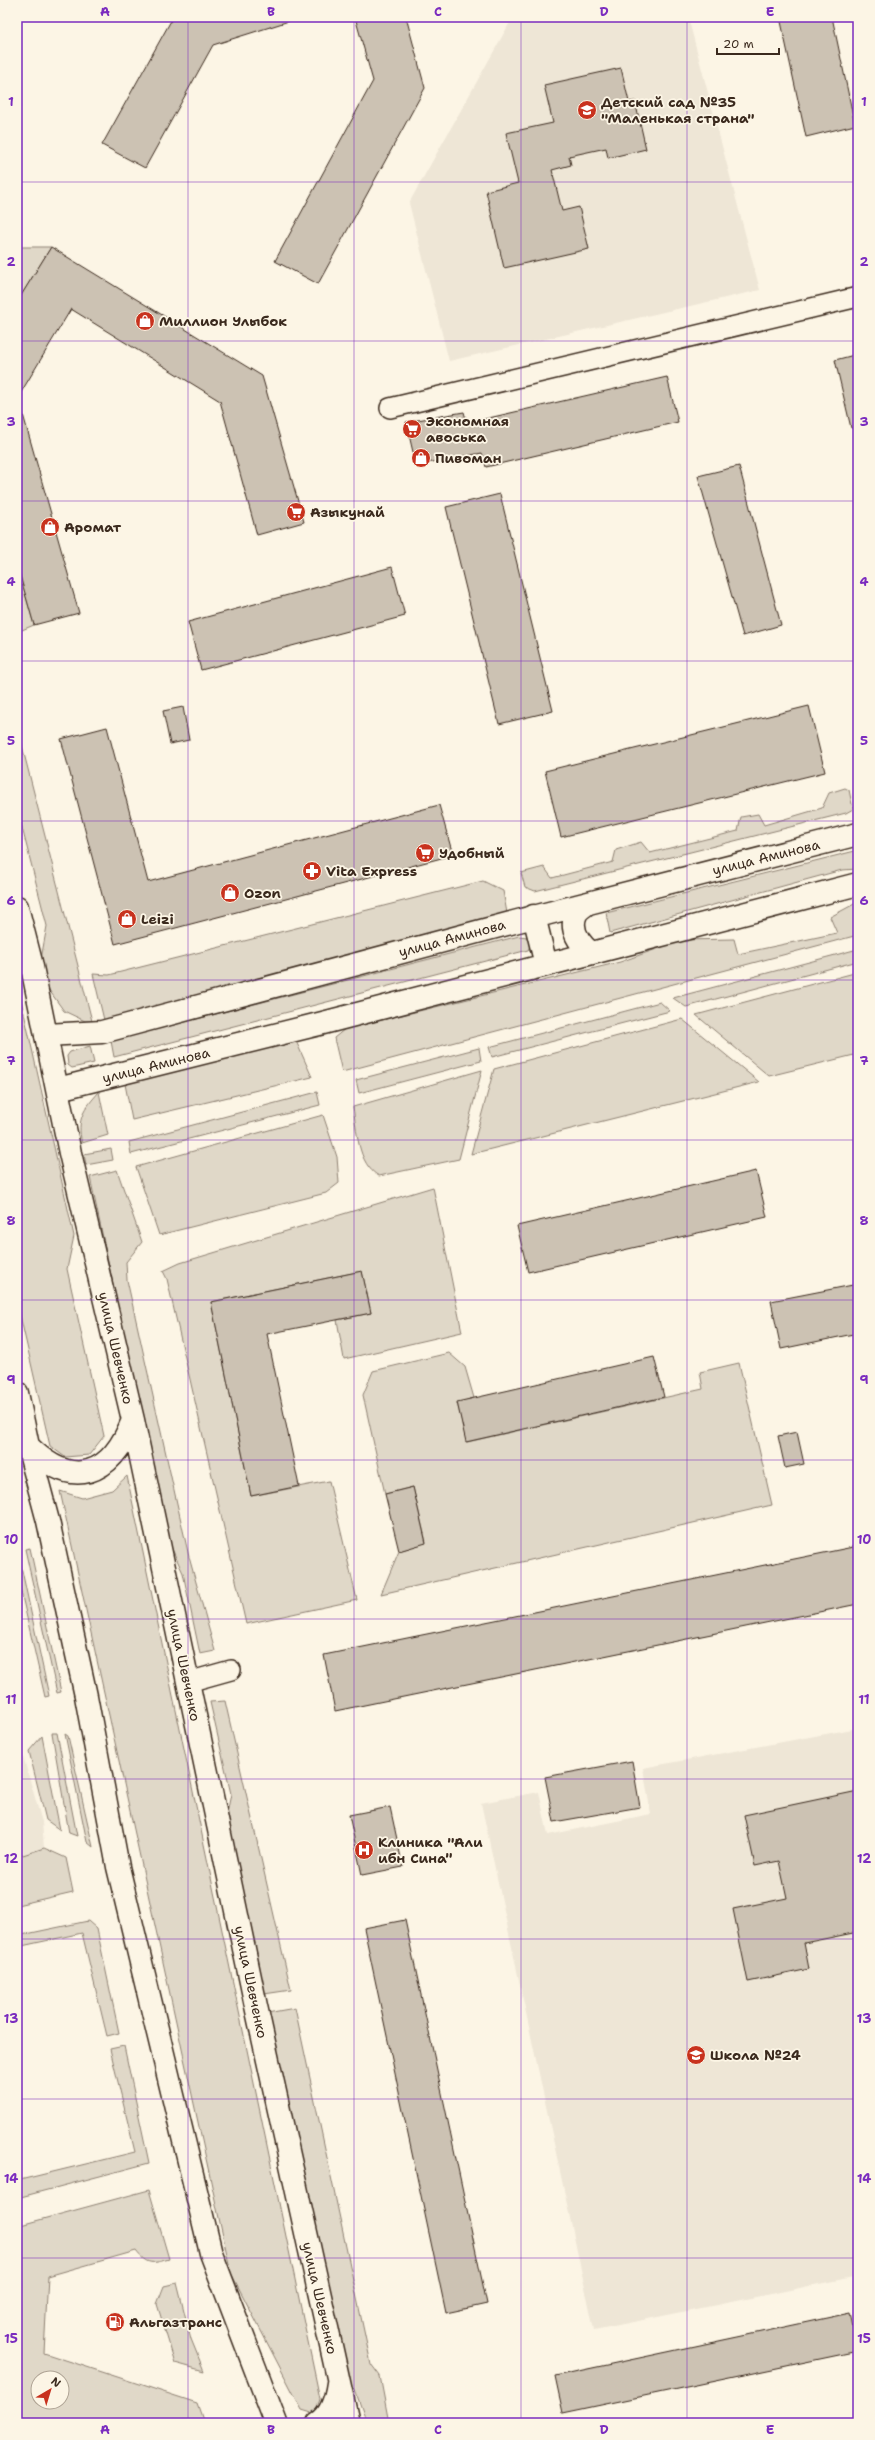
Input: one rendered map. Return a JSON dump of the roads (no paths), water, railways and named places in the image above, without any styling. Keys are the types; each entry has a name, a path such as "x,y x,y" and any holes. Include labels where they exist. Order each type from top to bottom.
{"main road":[{"name":"улица Аминова","path":"46,1035 102,1032 534,916 858,834"},
{"name":"улица Аминова","path":"58,1089 858,884"},
{"path":"588,903 576,914 574,931 580,945 591,953"},
{"name":"улица Шевченко","path":"17,907 24,958 46,1035 70,1153 133,1420 256,2006 348,2423"},
{"path":"534,916 546,965"},
{"path":"17,1393 28,1446 48,1521 83,1681 118,1867 209,2246 273,2415 291,2423"},
{"path":"28,1446 41,1459 56,1469 71,1473 88,1471 103,1465 114,1454 126,1438 133,1420"},
{"path":"318,2423 324,2420 331,2408 338,2379"}],"street":[{"path":"390,408 858,297"},
{"path":"188,1682 231,1670"}],"place":[{"name":"Детский сад №35 \"Маленькая страна\"","path":"587,110"},
{"name":"Миллион Улыбок","path":"145,321"},
{"name":"Экономная авоська","path":"412,429"},
{"name":"Пивоман","path":"421,458"},
{"name":"Азыкунай","path":"296,512"},
{"name":"Аромат","path":"50,527"},
{"name":"Удобный","path":"425,853"},
{"name":"Vita Express","path":"312,871"},
{"name":"Ozon","path":"230,893"},
{"name":"Leizi","path":"127,919"},
{"name":"Клиника \"Али ибн Сина\"","path":"364,1850"},
{"name":"Школа №24","path":"696,2055"},
{"name":"Альгазтранс","path":"115,2322"}]}
